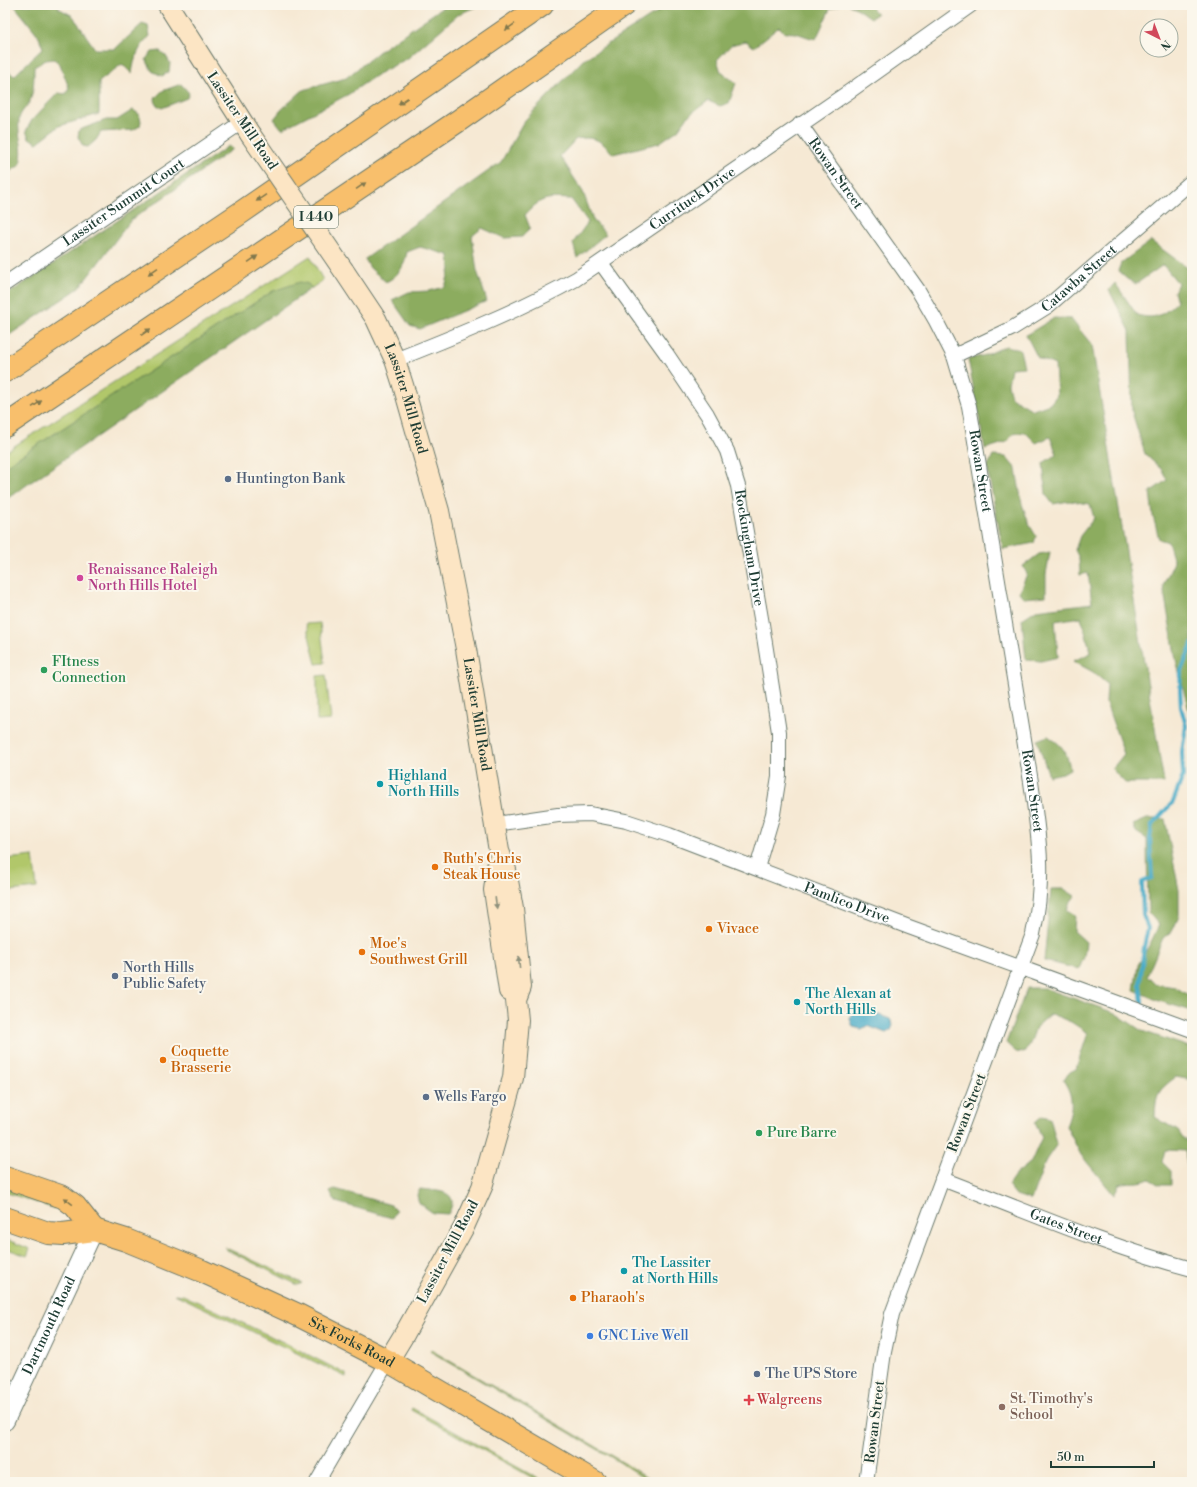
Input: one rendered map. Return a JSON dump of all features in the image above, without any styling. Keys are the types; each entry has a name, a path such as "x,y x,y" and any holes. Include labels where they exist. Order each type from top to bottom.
{"main road":[{"name":"Lassiter Mill Road","path":"168,5 246,128 376,319 395,360 423,451 444,529 496,824 499,851 506,870 514,917 521,987 516,1000 518,1020 513,1078 482,1187 464,1227 388,1361"},
{"path":"5,371 239,214 542,5"},
{"name":"I 440","path":"5,426 458,121 624,5"},
{"path":"5,1177 63,1197 75,1206 94,1230"},
{"name":"Six Forks Road","path":"5,1218 48,1234 63,1234 94,1230 126,1240 202,1271 298,1316 388,1361 595,1482"}],"street":[{"name":"Currituck Drive","path":"395,360 501,317 544,297 601,263 972,5"},
{"name":"Rowan Street","path":"800,124 918,290 954,356 969,406 1040,840 1042,866 1038,912 1033,934 892,1314 884,1352 866,1482"},
{"name":"Lassiter Summit Court","path":"5,284 246,128"},
{"name":"Catawba Street","path":"954,356 1011,329 1048,306 1192,181"},
{"name":"Rockingham Drive","path":"601,263 666,353 707,414 727,451 738,486 779,732 779,768 774,814 757,868"},
{"name":"Pamlico Drive","path":"496,824 558,815 590,814 626,821 757,868 909,927 1192,1030"},
{"name":"Gates Street","path":"942,1179 1146,1256 1192,1269"},
{"name":"Dartmouth Road","path":"5,1421 10,1398 94,1230"},
{"name":"Lassiter Mill Road","path":"318,1482 388,1361"}],"green space":[{"path":"14,5 60,5 58,8 73,16 95,49 115,49 142,24 148,26 150,36 138,53 134,62 132,74 122,64 99,82 99,114 59,126 37,143 29,138 26,131 32,120 58,93 66,94 69,88 60,64 54,59 46,60 34,67 34,84 30,101 19,117 19,132 22,152 20,165 5,175 5,68 14,76 43,48 38,35"},
{"path":"446,5 480,5 459,14 408,58 378,74 349,94 282,129 274,119 281,110 303,90 346,78 381,50"},
{"path":"668,5 839,5 830,9 816,39 797,33 785,33 779,27 754,47 746,41 731,45 717,60 721,72 736,83 729,103 720,106 708,101 689,115 678,130 659,143 613,154 605,145 597,140 588,138 576,139 560,156 583,192 593,220 606,234 577,258 573,243 588,222 571,199 556,198 541,201 525,215 530,228 522,237 504,238 482,228 472,236 477,271 487,301 420,329 410,326 392,300 409,292 429,291 445,287 450,269 449,255 420,247 407,252 401,270 386,282 370,268 365,259 501,162 525,120 583,60"},
{"path":"849,5 870,5 877,14 871,18"},
{"path":"160,51 166,56 170,63 169,72 162,76 152,71 146,59 152,52"},
{"path":"181,84 189,93 187,98 162,108 156,105 155,98 162,91"},
{"path":"133,110 139,114 141,121 140,126 133,130 101,132 96,140 88,147 83,146 78,137 79,130 106,120 117,120"},
{"path":"229,146 233,149 131,220 79,288 5,338 5,296"},
{"path":"1151,241 1189,269 1192,266 1192,723 1176,660 1163,586 1174,562 1168,542 1159,539 1153,516 1150,492 1167,480 1162,470 1145,454 1132,412 1130,331 1109,290 1115,283 1137,315 1154,317 1168,310 1177,302 1174,292 1178,283 1163,265 1136,284 1127,279 1118,271 1121,263"},
{"path":"310,256 323,280 312,288 308,284 273,291 5,466 5,452"},
{"path":"300,282 308,284 312,288 5,500 5,466 273,291"},
{"path":"1054,318 1071,319 1092,345 1164,783 1125,783 1112,769 1124,754 1106,703 1107,684 1093,672 1073,661 1091,653 1081,617 1055,621 1058,657 1041,661 1026,660 1022,619 1036,610 1092,603 1088,573 1080,575 1079,558 1075,550 1080,536 1094,518 1090,504 1069,501 1053,504 1046,495 1043,463 1057,454 1050,437 1036,443 1025,432 1013,434 1007,442 985,449 968,359 986,355 1006,346 1020,350 1024,367 1011,368 1008,384 1011,397 1033,410 1050,404 1057,395 1055,365 1038,358 1026,335"},
{"path":"993,456 1006,457 1016,469 1022,504 1029,524 1036,536 1034,543 1003,549 987,467"},
{"path":"1050,552 1046,574 1046,596 1024,598 1019,592 1027,574 1023,566 1039,554"},
{"path":"320,623 325,663 316,664 306,624"},
{"path":"326,675 331,720 317,721 317,676"},
{"path":"1048,736 1061,746 1066,753 1070,769 1063,773 1049,776 1037,740"},
{"path":"1147,819 1165,819 1179,890 1179,916 1173,930 1163,938 1147,976 1155,984 1175,987 1190,996 1192,1011 1159,1001 1134,990 1138,965 1159,925 1148,912 1147,839 1136,832 1133,825"},
{"path":"33,856 37,888 10,891 6,859"},
{"path":"1051,889 1064,889 1075,896 1069,904 1067,910 1075,915 1074,931 1086,942 1084,957 1079,969 1044,961"},
{"path":"1027,988 1044,988 1115,1013 1142,1031 1192,1048 1192,1080 1176,1077 1161,1090 1157,1098 1155,1117 1178,1131 1184,1140 1192,1140 1192,1168 1187,1164 1185,1151 1165,1150 1162,1162 1171,1171 1171,1185 1160,1185 1149,1179 1146,1181 1123,1183 1119,1184 1114,1195 1081,1155 1066,1126 1070,1114 1071,1097 1063,1080 1070,1072 1076,1069 1088,1033 1071,1022 1051,1014 1036,1027 1030,1044 1024,1053 1016,1052 1006,1043"},
{"path":"1042,1116 1050,1118 1057,1144 1046,1160 1031,1200 1016,1195 1008,1185 1015,1175 1031,1162 1042,1137 1035,1122"},
{"path":"5,1187 56,1206 55,1209 5,1192"},
{"path":"335,1189 391,1205 396,1210 392,1218 336,1202 330,1192"},
{"path":"420,1189 440,1191 450,1196 452,1206 448,1214 433,1213 419,1203 417,1195"},
{"path":"5,1239 30,1249 27,1256 5,1248"},
{"path":"224,1247 302,1283 298,1285 227,1250"},
{"path":"175,1294 183,1295 283,1342 346,1374 346,1377"},
{"path":"433,1349 436,1353 624,1463 653,1482 649,1482 621,1463 435,1354 431,1350"},
{"path":"412,1408 544,1482 540,1482 411,1410"}],"water":[{"path":"860,1008 890,1019 893,1025 891,1030 886,1033 868,1026 861,1029 853,1027 850,1019 852,1012"}],"waterway":[{"path":"1142,1003 1140,984 1144,947 1148,928 1143,915 1142,882 1152,878 1150,839 1152,825 1173,802 1183,776 1182,752 1186,726 1181,707 1181,671 1192,644"}],"place":[{"name":"Huntington Bank","path":"228,479"},
{"name":"Renaissance Raleigh North Hills Hotel","path":"80,578"},
{"name":"FItness Connection","path":"44,670"},
{"name":"Highland North Hills","path":"380,784"},
{"name":"Ruth's Chris Steak House","path":"435,867"},
{"name":"Vivace","path":"709,929"},
{"name":"Moe's Southwest Grill","path":"362,952"},
{"name":"North Hills Public Safety","path":"115,976"},
{"name":"The Alexan at North Hills","path":"797,1002"},
{"name":"Coquette Brasserie","path":"163,1060"},
{"name":"Wells Fargo","path":"426,1097"},
{"name":"Pure Barre","path":"759,1133"},
{"name":"The Lassiter at North Hills","path":"624,1271"},
{"name":"Pharaoh's","path":"573,1298"},
{"name":"GNC Live Well","path":"590,1336"},
{"name":"The UPS Store","path":"757,1374"},
{"name":"Walgreens","path":"749,1400"},
{"name":"St. Timothy's School","path":"1002,1407"}]}
